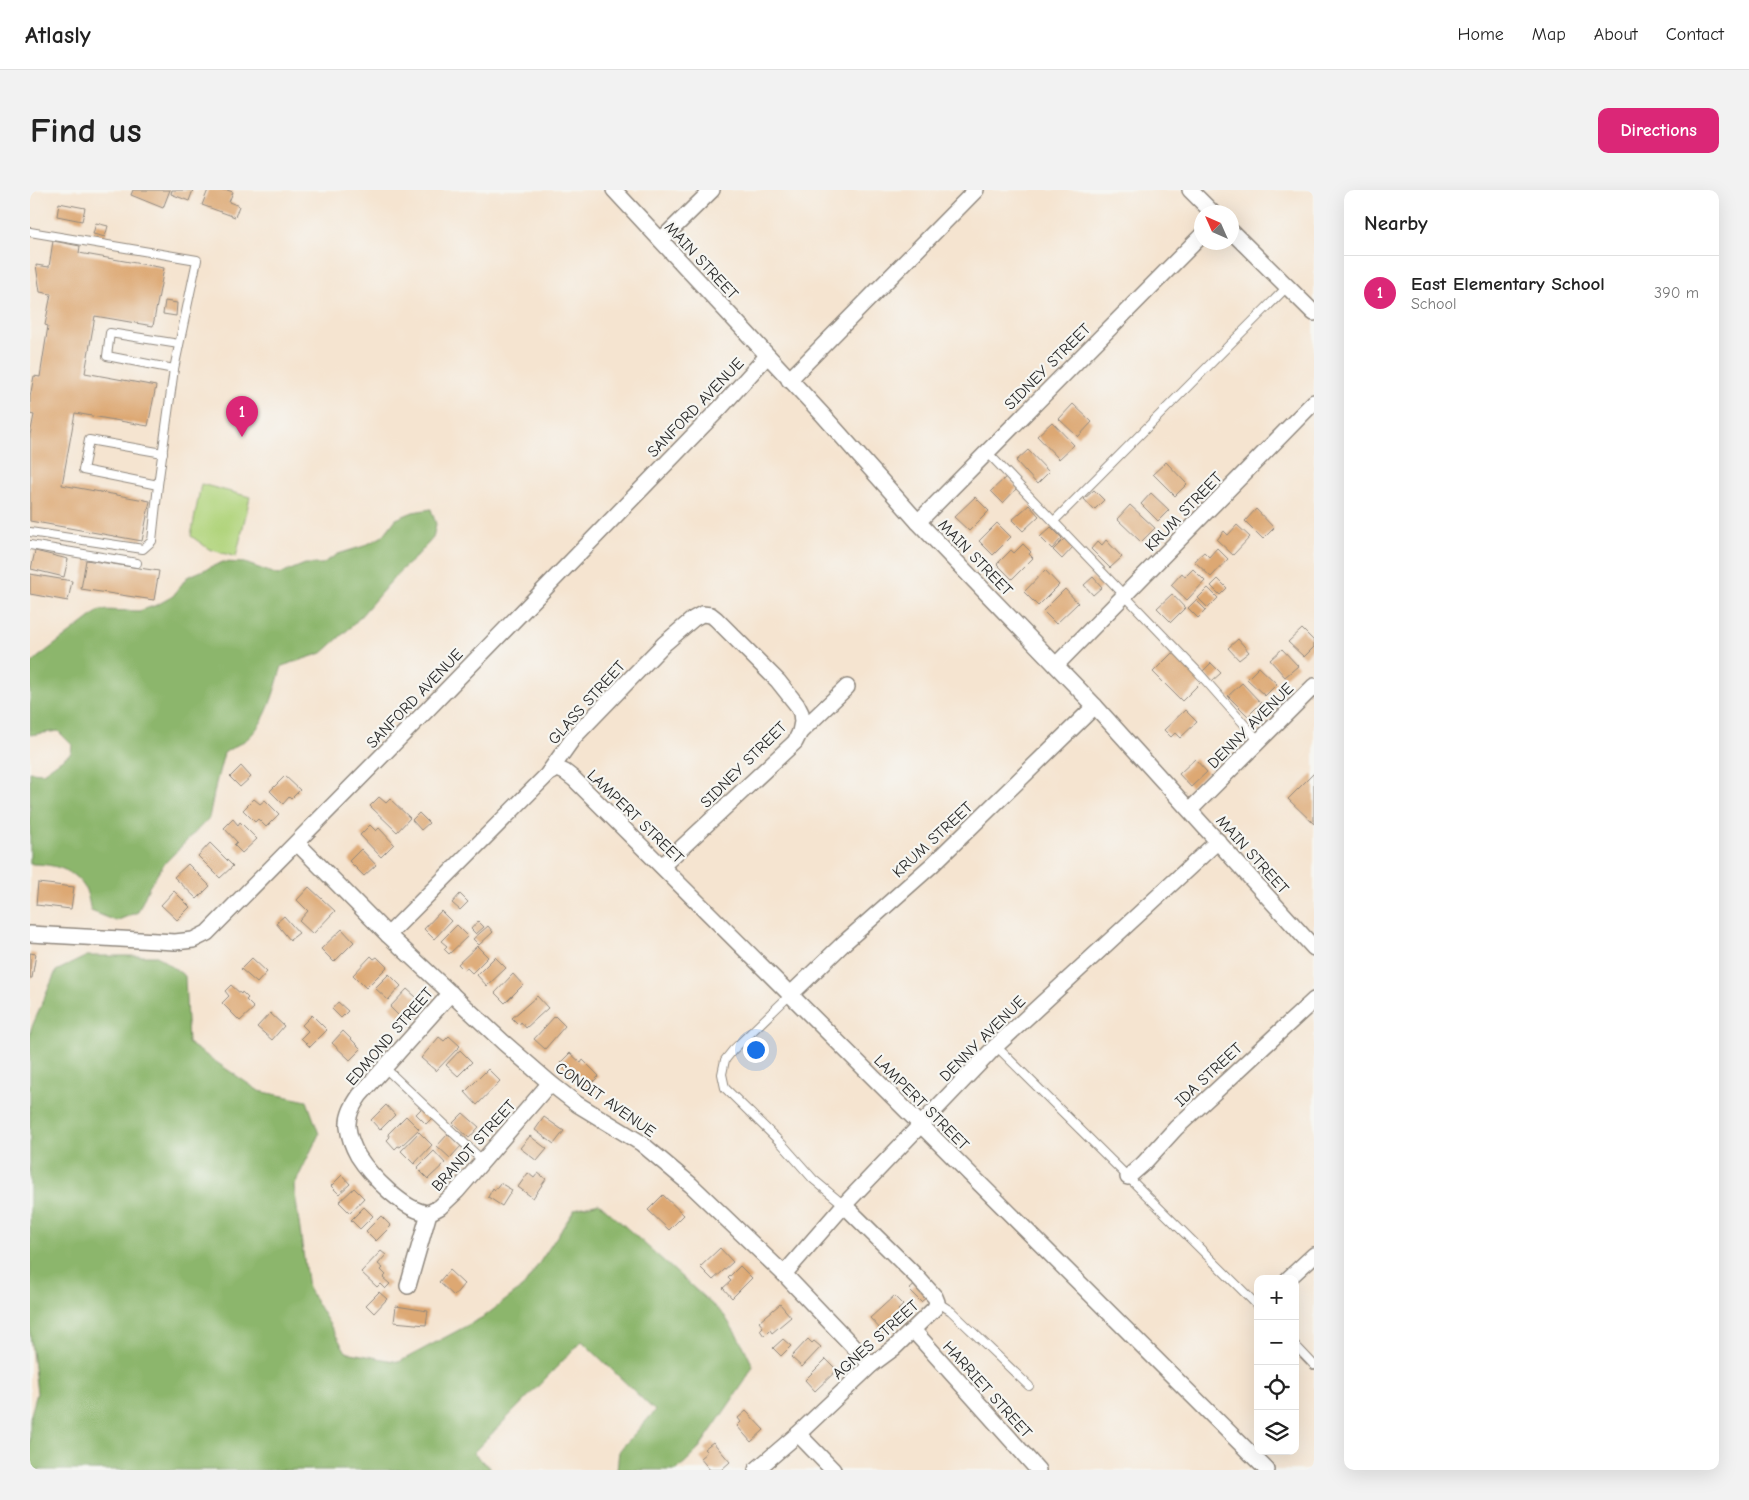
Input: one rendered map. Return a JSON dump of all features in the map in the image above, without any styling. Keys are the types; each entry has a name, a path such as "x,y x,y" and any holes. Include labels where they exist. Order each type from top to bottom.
{"street":[{"name":"MAIN STREET","path":"614,190 918,522 1095,706 1314,948"},
{"path":"661,240 712,190"},
{"path":"789,380 976,190"},
{"path":"1190,190 1205,205"},
{"path":"1239,239 1314,313"},
{"name":"SIDNEY STREET","path":"918,522 1194,243"},
{"name":"SANFORD AVENUE","path":"30,934 175,942 193,940 208,933 694,436 767,356"},
{"name":"KRUM STREET","path":"1056,665 1314,402"},
{"name":"GLASS STREET","path":"388,935 549,773 574,737 620,688 664,644 693,619 702,614 711,615 716,619 778,681 798,706 802,722 800,732"},
{"name":"DENNY AVENUE","path":"1190,810 1314,686"},
{"name":"SIDNEY STREET","path":"662,866 795,742 800,732 847,687"},
{"name":"KRUM STREET","path":"791,994 845,942 932,865 1095,706"},
{"name":"LAMPERT STREET","path":"549,773 558,769 565,772 662,866 920,1126 1267,1470"},
{"name":"DENNY AVENUE","path":"784,1274 844,1205 996,1046 1218,841"},
{"name":"CONDIT AVENUE","path":"297,843 388,935 550,1083 577,1104 641,1143 666,1163 784,1274 871,1365"},
{"name":"EDMOND STREET","path":"429,1213 411,1208 377,1178 359,1156 350,1139 348,1126 352,1108 360,1094 451,993"},
{"name":"IDA STREET","path":"1128,1177 1190,1115 1314,1000"},
{"name":"BRANDT STREET","path":"408,1286 429,1213 440,1208 457,1191 550,1083"},
{"name":"AGNES STREET","path":"756,1470 798,1434 871,1365 894,1348 935,1308 937,1302 935,1297 917,1277 844,1205"},
{"path":"1292,1275 1314,1255"},
{"name":"HARRIET STREET","path":"913,1330 1038,1470"},
{"path":"798,1434 833,1470"}],"lane":[{"path":"30,232 197,260 174,369 152,540 143,549 30,532"},
{"path":"1054,521 1287,286"},
{"path":"174,369 107,356 110,333 179,344"},
{"path":"158,485 83,470 89,440 163,453"},
{"path":"987,452 1198,672 1259,741"},
{"path":"30,545 137,563"},
{"path":"791,994 725,1060 722,1074 725,1088 782,1144 813,1179 844,1205"},
{"path":"996,1046 1254,1302"},
{"path":"384,1067 483,1161"},
{"path":"937,1302 951,1311 1029,1386"},
{"path":"1299,1349 1314,1365"}],"green space":[{"path":"201,484 250,497 236,557 209,549 191,536"},
{"path":"431,509 436,524 433,538 400,571 353,625 322,653 282,666 273,695 260,724 247,739 224,753 209,818 164,864 149,887 138,912 116,921 91,911 85,888 72,874 52,866 30,864 30,772 43,773 71,753 72,745 58,731 30,735 30,665 37,658 100,610 139,611 157,605 173,596 187,577 223,562 245,563 278,575 305,564 322,564 338,554 364,546 383,536 396,519 413,512"},
{"path":"87,956 157,956 185,976 188,1043 259,1091 307,1101 319,1134 294,1186 308,1288 346,1352 399,1362 485,1316 524,1286 575,1209 599,1203 724,1315 743,1345 753,1366 745,1381 697,1451 677,1470 617,1470 619,1451 655,1411 582,1341 473,1453 492,1470 30,1470 30,1418 37,1393 30,1334 31,1029 56,971"}],"building":[{"path":"133,190 170,190 163,208 131,195"},
{"path":"172,190 193,190 189,201 171,194"},
{"path":"208,190 227,190 233,192 229,202 239,206 235,217 202,205"},
{"path":"59,203 85,208 82,221 57,216"},
{"path":"96,223 108,226 105,237 93,234"},
{"path":"53,241 80,246 79,253 164,268 153,326 95,316 85,373 156,386 148,426 75,413 62,485 150,501 142,541 30,521 30,435 34,415 30,414 30,397 34,376 40,377 48,326 45,325 51,294 40,292 36,265 49,267"},
{"path":"165,301 177,303 176,316 163,314"},
{"path":"1073,404 1092,422 1078,437 1059,419"},
{"path":"1052,422 1074,445 1059,459 1037,436"},
{"path":"1028,450 1049,472 1037,484 1016,461"},
{"path":"1166,462 1187,484 1175,496 1153,474"},
{"path":"1006,477 1017,488 1003,503 991,491"},
{"path":"1094,490 1104,500 1094,510 1084,499"},
{"path":"1151,493 1169,510 1158,521 1141,504"},
{"path":"975,497 989,511 969,531 954,517"},
{"path":"1029,505 1039,516 1023,531 1012,520"},
{"path":"1130,505 1155,528 1141,542 1117,519"},
{"path":"1256,509 1274,528 1263,539 1245,521"},
{"path":"997,523 1011,537 993,555 979,541"},
{"path":"1237,525 1250,537 1233,555 1217,540 1224,531 1228,535"},
{"path":"1051,527 1062,538 1052,549 1040,537"},
{"path":"1064,539 1073,547 1062,559 1053,550"},
{"path":"1106,540 1122,557 1110,568 1091,549 1098,541 1102,545"},
{"path":"1023,544 1031,552 1029,554 1033,558 1012,579 997,564 1011,550 1014,553"},
{"path":"1217,548 1228,559 1211,577 1194,561 1204,552 1209,557"},
{"path":"35,551 68,559 64,577 31,569"},
{"path":"86,560 159,571 154,600 81,589"},
{"path":"1193,569 1205,581 1187,600 1171,585 1182,573 1185,577"},
{"path":"1045,570 1059,585 1038,606 1024,592"},
{"path":"30,574 72,581 68,601 30,594"},
{"path":"1093,577 1102,587 1093,595 1084,585"},
{"path":"1218,579 1227,588 1220,595 1211,586"},
{"path":"1208,588 1218,598 1208,608 1198,598"},
{"path":"1065,589 1078,603 1056,624 1043,611"},
{"path":"1172,594 1185,608 1171,622 1157,608"},
{"path":"1196,600 1206,610 1198,618 1188,608"},
{"path":"1302,629 1314,641 1314,647 1304,657 1288,642"},
{"path":"1238,639 1249,652 1239,660 1228,648"},
{"path":"1282,649 1298,666 1285,677 1270,660"},
{"path":"1174,651 1203,680 1182,701 1153,672"},
{"path":"1211,663 1221,673 1212,681 1203,671"},
{"path":"1259,667 1277,684 1265,696 1247,679"},
{"path":"1242,683 1261,703 1248,716 1228,696"},
{"path":"1185,710 1197,722 1180,738 1175,733 1171,737 1164,730"},
{"path":"1195,759 1207,772 1191,787 1179,774"},
{"path":"241,766 251,777 240,787 230,777"},
{"path":"1314,773 1314,824 1288,799"},
{"path":"285,776 300,790 291,799 289,797 283,804 270,791"},
{"path":"379,797 386,803 390,799 410,818 397,832 370,806"},
{"path":"254,799 260,804 265,800 279,814 266,827 258,819 255,822 243,810"},
{"path":"419,813 429,823 421,830 412,820"},
{"path":"233,819 238,825 240,822 257,839 242,853 234,845 237,842 224,828"},
{"path":"370,825 376,831 379,828 394,844 381,857 360,835"},
{"path":"210,843 233,866 220,878 198,856"},
{"path":"361,849 376,865 364,876 349,861"},
{"path":"188,864 210,886 197,899 174,877"},
{"path":"38,883 74,887 71,909 36,905"},
{"path":"309,887 335,911 313,934 299,921 308,911 297,900"},
{"path":"174,891 190,907 177,920 161,905"},
{"path":"460,894 468,902 460,910 452,903"},
{"path":"441,911 451,921 434,939 424,929"},
{"path":"284,916 299,933 290,940 276,923"},
{"path":"478,921 484,927 476,934 471,929"},
{"path":"457,925 468,936 449,954 444,949 447,946 441,941"},
{"path":"488,926 493,932 479,945 473,939"},
{"path":"342,929 354,942 334,962 321,949"},
{"path":"477,946 488,957 472,973 467,968 464,970 458,964"},
{"path":"30,953 36,954 32,978 30,978"},
{"path":"371,956 374,959 377,957 387,967 366,988 353,975"},
{"path":"495,957 506,968 487,986 477,975"},
{"path":"252,958 267,972 257,983 241,969"},
{"path":"389,974 401,986 388,1000 375,988"},
{"path":"513,974 523,985 505,1003 495,993"},
{"path":"231,985 248,998 246,1000 254,1008 240,1021 222,1003 229,996 225,991"},
{"path":"407,989 425,1005 412,1019 409,1015 403,1020 390,1007"},
{"path":"537,996 548,1008 526,1028 521,1022 519,1025 512,1018"},
{"path":"338,1002 348,1011 341,1018 332,1009"},
{"path":"270,1013 284,1026 272,1040 257,1027"},
{"path":"312,1015 327,1030 310,1047 301,1038 308,1031 302,1025"},
{"path":"555,1016 565,1026 545,1049 534,1039"},
{"path":"343,1031 361,1049 350,1060 332,1043"},
{"path":"449,1036 460,1046 436,1071 421,1058 439,1037 444,1041"},
{"path":"460,1050 472,1062 458,1076 446,1065"},
{"path":"570,1053 581,1063 583,1060 599,1076 587,1088 560,1063"},
{"path":"488,1069 500,1081 477,1105 465,1092"},
{"path":"386,1105 395,1115 380,1130 371,1120"},
{"path":"422,1108 432,1118 426,1124 416,1114"},
{"path":"463,1113 479,1127 469,1138 453,1123"},
{"path":"406,1116 419,1129 400,1147 398,1146 395,1149 387,1140 390,1137 388,1134"},
{"path":"544,1117 564,1131 554,1144 535,1130"},
{"path":"419,1132 432,1145 414,1164 401,1151"},
{"path":"448,1134 461,1146 450,1158 437,1146"},
{"path":"530,1136 547,1149 537,1161 520,1148"},
{"path":"434,1151 445,1163 428,1179 417,1168"},
{"path":"528,1173 534,1178 538,1173 546,1179 533,1198 518,1187"},
{"path":"342,1175 350,1184 339,1194 331,1186"},
{"path":"500,1183 512,1190 502,1206 488,1197 493,1188 495,1190"},
{"path":"354,1188 364,1198 350,1213 339,1202"},
{"path":"663,1195 684,1215 669,1230 648,1210"},
{"path":"364,1207 373,1216 360,1229 351,1220"},
{"path":"381,1216 391,1226 376,1241 366,1231"},
{"path":"720,1248 733,1262 713,1280 700,1267"},
{"path":"381,1251 386,1255 378,1264 383,1268 381,1270 386,1275 383,1278 390,1284 385,1289 380,1284 377,1287 361,1272"},
{"path":"740,1266 752,1278 732,1298 723,1288 731,1281 728,1278"},
{"path":"449,1270 464,1284 454,1296 439,1282"},
{"path":"918,1282 929,1295 921,1302 909,1290"},
{"path":"379,1292 387,1299 374,1313 366,1305"},
{"path":"894,1296 903,1305 898,1310 902,1314 883,1332 870,1318"},
{"path":"780,1304 791,1317 772,1333 770,1330 764,1336 760,1330 763,1327 759,1322"},
{"path":"396,1306 428,1311 426,1325 394,1322"},
{"path":"783,1339 791,1346 781,1356 773,1348"},
{"path":"808,1339 821,1347 802,1367 791,1357"},
{"path":"826,1359 837,1370 815,1391 805,1380"},
{"path":"746,1411 764,1430 751,1442 737,1426 741,1422 738,1418"},
{"path":"713,1442 730,1462 721,1470 710,1470 700,1458 707,1452 704,1449"}],"place":[{"name":"East Elementary School","path":"242,437"}]}
